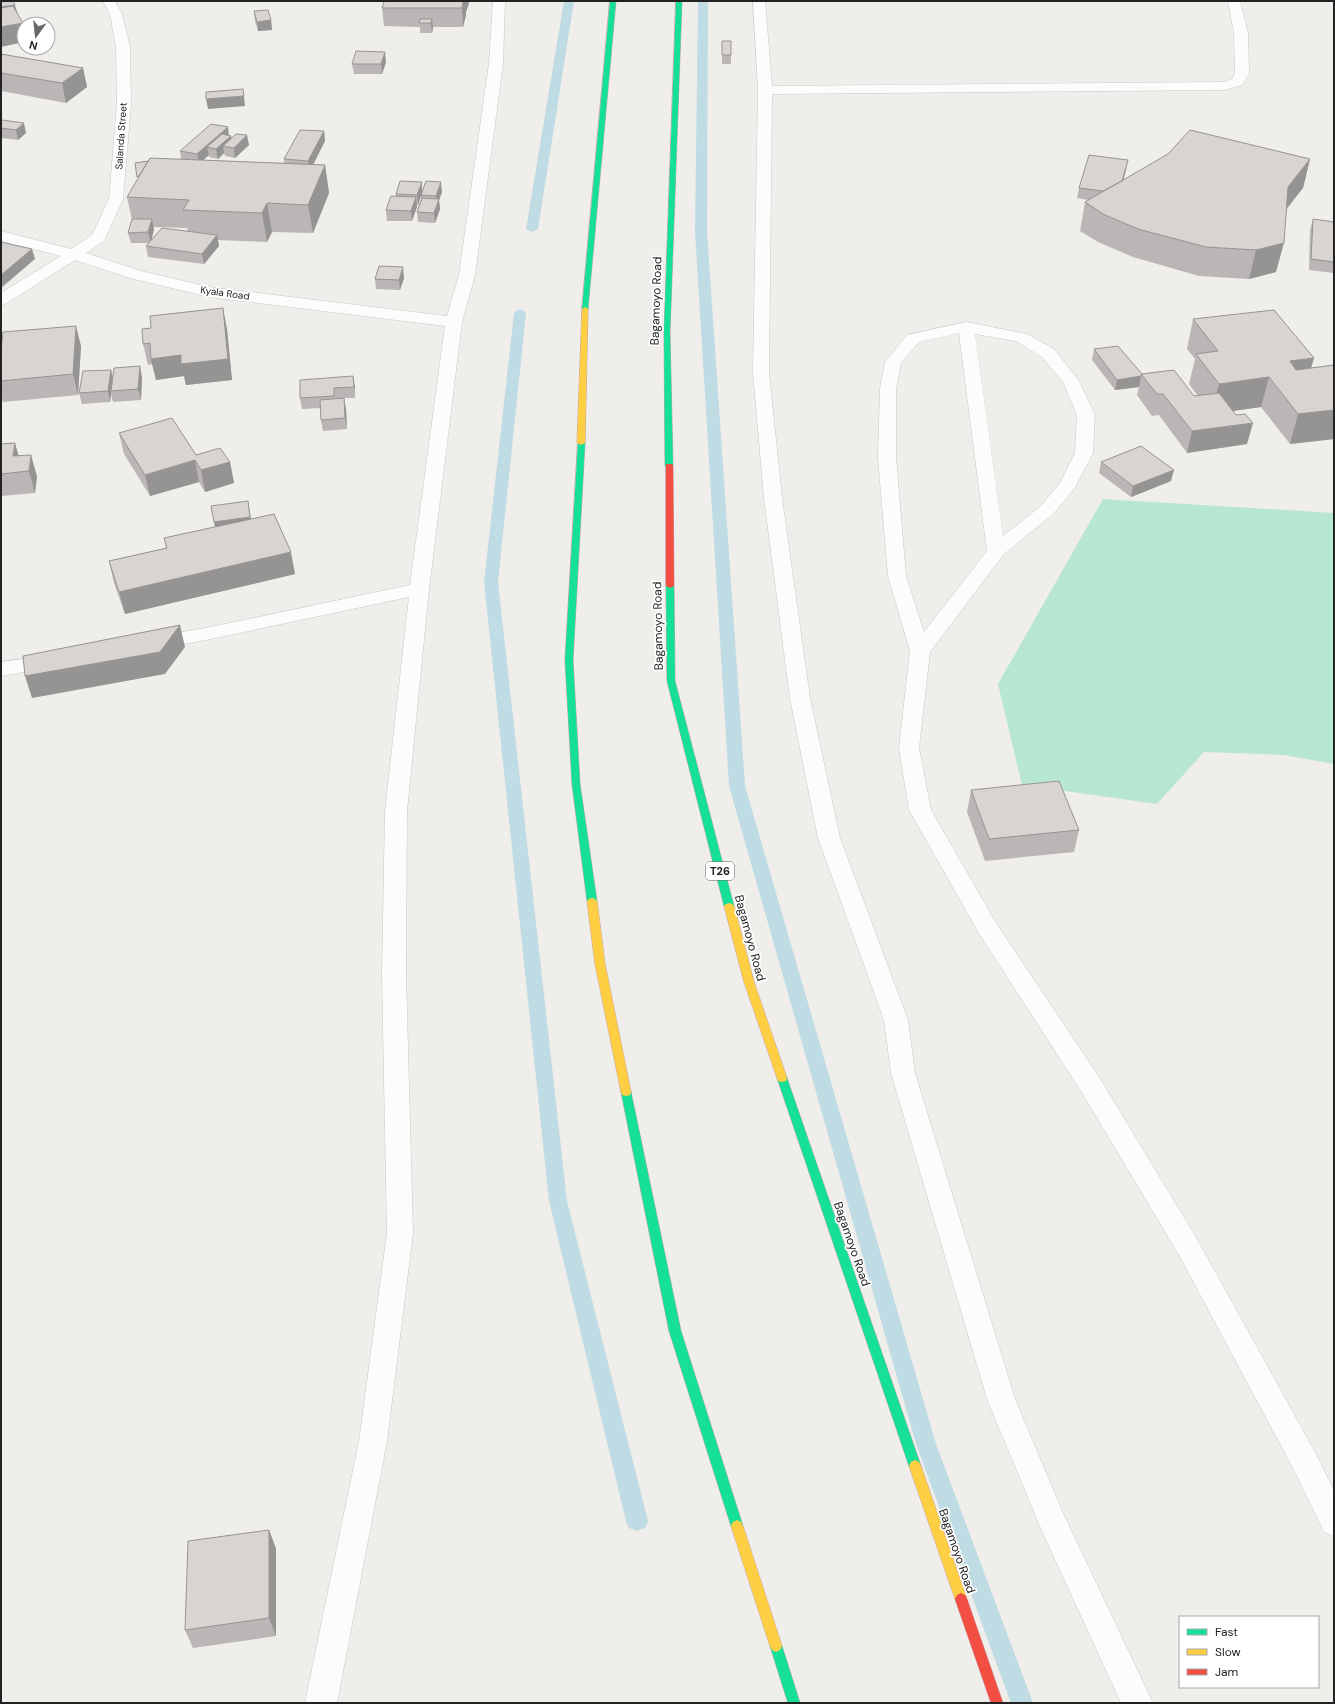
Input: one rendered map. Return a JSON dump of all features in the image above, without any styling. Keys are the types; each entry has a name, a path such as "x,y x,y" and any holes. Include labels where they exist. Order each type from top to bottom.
{"highway":[{"path":"613,1 585,302 581,445 569,660 576,784 600,964 675,1331 794,1703"},
{"name":"Bagamoyo Road","path":"679,1 667,332 671,681 749,982 997,1703"}],"street":[{"name":"Salanda Street","path":"1,300 99,238 116,199 122,141 123,47 116,14 109,1"},
{"path":"321,1703 373,1441 400,1233 394,974 396,811 419,589 454,322 466,275 496,63 500,1"},
{"path":"759,1 765,90 761,373 773,498 800,698 829,838 896,1020 903,1073 1001,1399 1052,1521 1137,1703"},
{"path":"765,90 1225,86 1237,82 1242,74 1240,32 1234,1"},
{"name":"Kyala Road","path":"1,236 73,254 136,275 209,292 454,322"},
{"path":"966,327 996,551"},
{"path":"920,651 996,551 1047,510 1068,485 1084,453 1086,415 1071,381 1048,353 1021,337 966,327 913,338 893,362 888,389 887,457 897,576 920,651 910,748 920,810 988,929 1090,1084 1188,1247 1306,1464 1334,1522"},
{"path":"135,646 206,634 419,589"},
{"path":"1,669 72,657"}],"green space":[{"path":"1103,499 1334,513 1334,764 1284,755 1204,752 1157,804 1022,785 998,684"}],"building":[{"path":"1,1 13,1 15,5 1,7"},
{"path":"384,1 463,1 462,8 382,8"},
{"path":"13,6 19,16 16,16 16,24 1,27 1,8"},
{"path":"268,10 271,20 257,22 254,11"},
{"path":"420,19 432,19 431,23 419,23"},
{"path":"722,41 731,41 731,55 722,55"},
{"path":"356,51 385,52 381,64 352,64"},
{"path":"1,54 83,68 62,83 1,73"},
{"path":"243,89 244,96 206,99 206,92"},
{"path":"1,120 24,123 16,130 1,128"},
{"path":"211,124 228,127 197,154 180,151"},
{"path":"300,130 324,131 308,161 284,159"},
{"path":"1190,130 1310,159 1288,187 1284,243 1256,250 1206,247 1138,229 1103,214 1085,202 1168,154"},
{"path":"222,134 231,136 216,149 207,147"},
{"path":"236,134 247,135 234,148 223,146"},
{"path":"1089,155 1128,160 1122,181 1103,191 1079,188"},
{"path":"150,158 325,165 308,205 267,203 262,213 183,210 189,200 127,197"},
{"path":"148,161 139,176 137,177 135,163"},
{"path":"400,181 422,182 417,195 396,194"},
{"path":"426,181 441,182 436,196 421,195"},
{"path":"391,196 416,197 411,211 386,210"},
{"path":"422,198 439,199 434,213 417,212"},
{"path":"132,219 152,219 148,232 128,233"},
{"path":"1313,219 1334,222 1334,262 1311,259"},
{"path":"162,228 217,235 202,254 146,246"},
{"path":"1,242 32,249 1,275"},
{"path":"379,266 403,267 399,280 375,279"},
{"path":"223,308 228,359 181,364 181,355 151,359 150,343 143,344 142,329 151,328 150,316"},
{"path":"1274,310 1314,358 1290,361 1296,370 1334,365 1334,410 1298,414 1269,377 1219,384 1196,354 1218,351 1193,319"},
{"path":"76,326 73,374 1,381 1,350 3,332"},
{"path":"1118,346 1142,374 1141,376 1117,380 1094,349"},
{"path":"140,366 138,389 111,391 114,368"},
{"path":"111,370 108,391 79,393 83,371"},
{"path":"1174,370 1194,396 1219,393 1236,415 1245,414 1253,423 1192,431 1163,394 1157,394 1141,374"},
{"path":"353,376 354,387 334,388 334,396 300,398 300,380"},
{"path":"344,398 345,418 321,420 320,400"},
{"path":"172,418 196,455 220,448 230,462 201,470 195,460 145,475 119,433"},
{"path":"15,443 13,456 31,455 29,471 1,474 1,444"},
{"path":"1141,446 1174,470 1133,486 1101,462"},
{"path":"248,501 250,517 214,522 211,506"},
{"path":"274,514 291,552 119,592 109,561 167,548 164,538"},
{"path":"180,625 160,652 25,676 23,656"},
{"path":"1059,781 1079,830 989,839 971,790"},
{"path":"269,1530 269,1618 185,1630 188,1541"}],"waterway":[{"path":"532,229 569,1"},
{"path":"703,1 701,232 737,786 926,1444 1022,1703"},
{"path":"520,313 491,582 558,1201 637,1521"}],"traffic: fast":[{"path":"585,309 613,1"},
{"path":"669,466 667,332 679,1"},
{"path":"581,443 569,660 576,784 592,901"},
{"path":"670,586 671,681 729,906"},
{"path":"782,1078 915,1466"},
{"path":"626,1092 675,1331 737,1526"},
{"path":"776,1646 794,1703"}],"traffic: slow":[{"path":"581,443 585,309"},
{"path":"592,901 600,964 626,1092"},
{"path":"729,906 749,982 782,1078"},
{"path":"915,1466 961,1599"},
{"path":"737,1526 776,1646"}],"traffic: jam":[{"path":"669,466 670,586"},
{"path":"961,1599 997,1703"}]}
